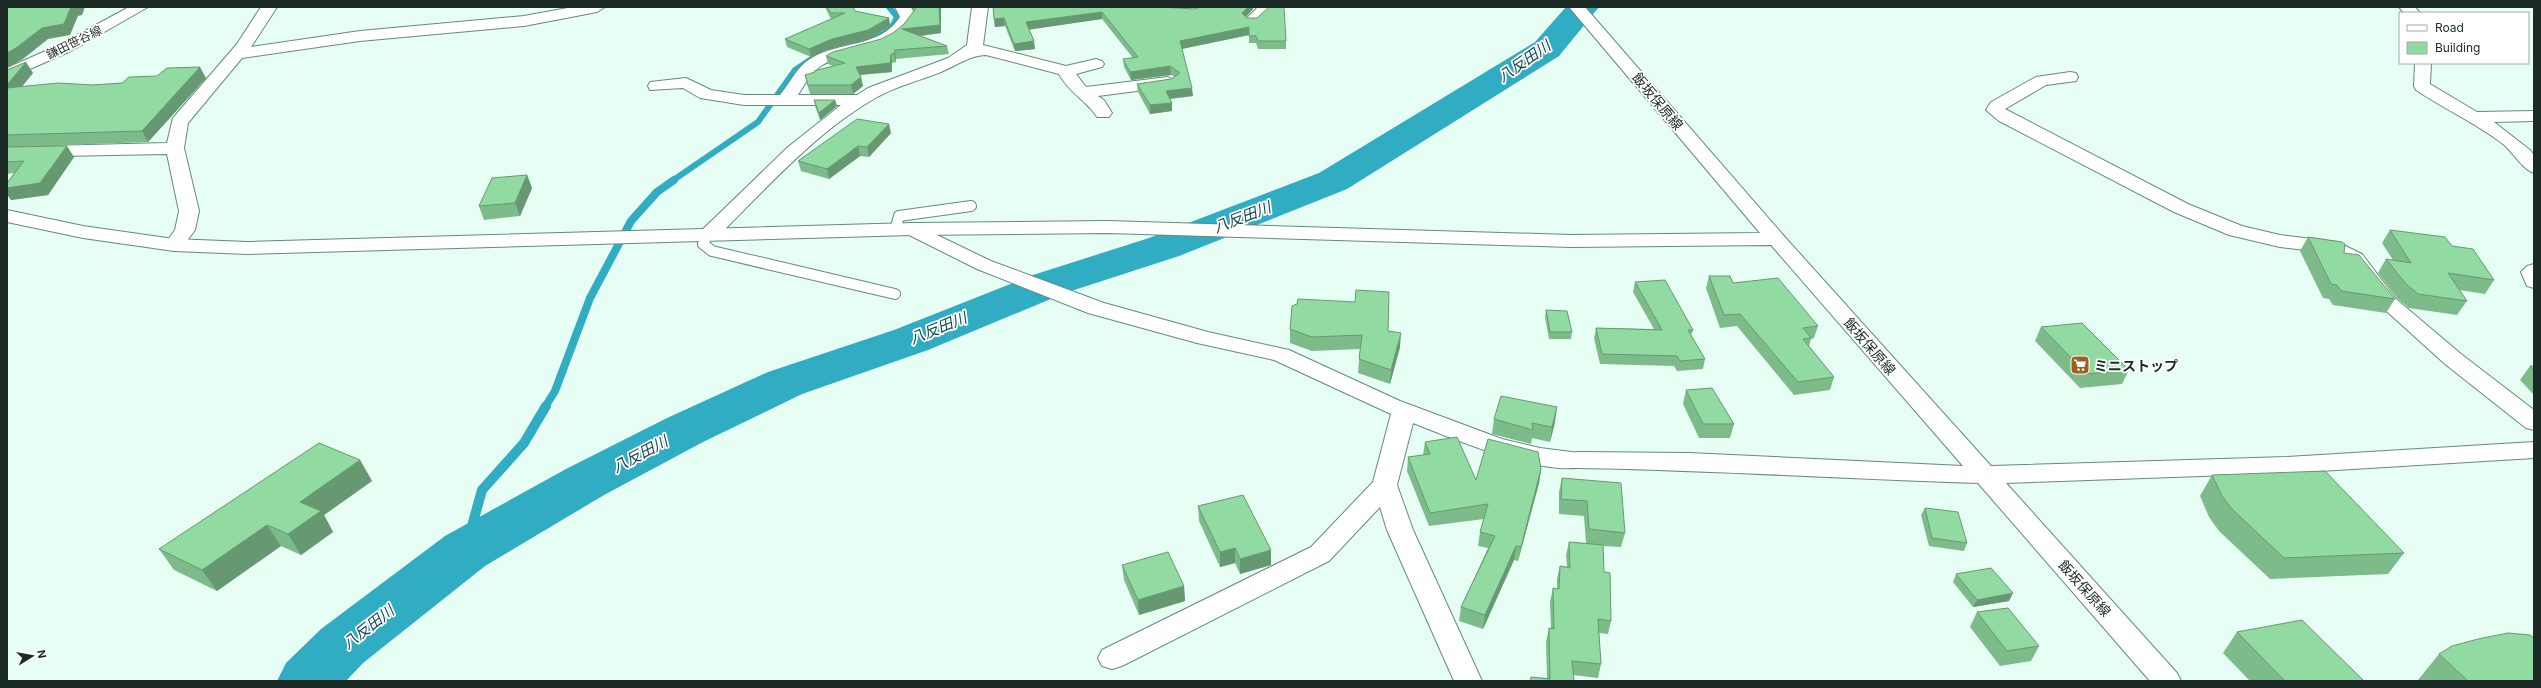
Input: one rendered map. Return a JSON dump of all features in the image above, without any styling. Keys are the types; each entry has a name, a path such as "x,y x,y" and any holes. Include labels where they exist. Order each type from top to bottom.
{"street":[{"name":"鎌田笹谷線","path":"7,74 65,48 140,7"},
{"path":"174,245 185,230 189,211 175,148 179,122 237,54 259,25 269,7"},
{"path":"237,54 360,36 510,22 576,9 596,7"},
{"path":"777,100 816,63 867,47 896,34 908,17 903,7"},
{"path":"707,236 794,152 862,100 874,92 954,61 972,50 975,45 980,7"},
{"path":"1252,21 1267,7"},
{"name":"飯坂保原線","path":"1577,7 1602,34 1776,239 2167,681"},
{"path":"972,50 986,50 1066,71 1096,64"},
{"path":"2423,64 2422,86 2442,101 2472,117 2511,141 2534,167"},
{"path":"1066,71 1073,85 1098,104 1103,113"},
{"path":"2070,77 2042,82 1997,106 1995,110 2005,117 2181,208 2223,225 2280,241 2337,248 2355,258 2389,303 2454,359 2534,422"},
{"path":"1082,93 1172,81"},
{"path":"656,86 686,83 706,94 777,100 862,100"},
{"path":"2472,117 2534,116"},
{"path":"7,152 175,148"},
{"path":"7,216 83,232 174,245 247,248 644,238 904,229 1108,227 1571,241 1776,239"},
{"path":"904,229 984,265 1096,308 1205,338 1281,355 1404,411 1496,446 1540,456 1578,460 1689,462 1879,472 1984,475 2287,464 2534,450"},
{"path":"2534,270 2531,272 2534,282"},
{"path":"1112,658 1320,554 1385,485 1404,411"},
{"path":"1385,485 1400,530 1468,681"}],"lane":[{"path":"904,229 899,216 971,206"},
{"path":"707,236 703,244 712,251 895,294"}],"building":[{"path":"7,7 71,7 64,24 42,28 7,53"},
{"path":"827,7 853,7 855,11 889,18 868,30 832,39 809,49 785,39 845,13 831,13"},
{"path":"915,7 939,7 940,25 902,29 947,46 895,50 894,54 891,54 890,63 856,67 861,77 851,85 808,85 805,75 815,72 814,71 845,63 826,56 833,52 881,39 893,33 904,24 916,8"},
{"path":"993,7 1159,7 1195,9 1201,7 1248,7 1242,13 1247,18 1257,18 1269,7 1284,7 1286,41 1258,41 1256,36 1249,36 1249,27 1180,41 1192,88 1166,91 1172,103 1150,105 1137,84 1171,79 1179,74 1179,72 1170,66 1130,72 1123,59 1138,57 1102,12 1026,22 1034,41 1014,44 1004,18 994,19"},
{"path":"26,62 7,85 7,70"},
{"path":"200,67 142,131 7,135 7,88 58,83 93,85 122,83 129,77 157,76 167,68"},
{"path":"814,100 835,100 819,113"},
{"path":"857,119 889,124 867,147 858,146 827,169 798,161"},
{"path":"67,146 40,183 7,188 7,183 24,161 7,162 7,147"},
{"path":"527,175 515,203 479,206 492,178"},
{"path":"2390,230 2445,237 2452,246 2473,249 2494,280 2448,273 2467,301 2418,294 2406,284 2386,259 2411,263"},
{"path":"2308,237 2342,242 2345,244 2344,253 2359,255 2395,299 2341,291 2337,285 2331,284"},
{"path":"1709,276 1730,276 1733,283 1778,278 1818,326 1803,328 1811,338 1803,339 1834,377 1798,382 1740,314 1724,315"},
{"path":"1665,280 1693,330 1688,330 1705,359 1680,361 1677,356 1602,354 1596,328 1662,330 1635,282"},
{"path":"1356,290 1389,292 1388,331 1401,333 1391,370 1359,359 1362,335 1312,337 1290,329 1292,306 1297,304 1298,299 1355,302"},
{"path":"1546,310 1567,311 1572,332 1550,332"},
{"path":"2082,323 2129,370 2087,374 2041,327"},
{"path":"1712,388 1734,424 1703,424 1686,390"},
{"path":"1501,396 1557,407 1552,427 1532,423 1533,430 1494,419"},
{"path":"1457,437 1476,480 1488,439 1538,452 1541,469 1521,547 1516,546 1485,615 1461,607 1495,536 1480,532 1488,504 1430,513 1408,457 1430,454 1425,442"},
{"path":"319,443 360,460 300,502 321,511 288,534 267,525 202,570 159,549"},
{"path":"2325,471 2404,553 2284,558 2232,509 2222,496 2212,475"},
{"path":"1562,478 1621,483 1625,533 1589,529 1587,501 1561,499"},
{"path":"1243,495 1271,550 1240,559 1235,548 1220,552 1198,506"},
{"path":"1925,508 1958,512 1967,543 1932,538"},
{"path":"1569,542 1603,545 1604,572 1610,573 1611,621 1598,619 1601,664 1572,661 1574,681 1531,681 1531,677 1550,679 1549,628 1554,629 1553,588 1559,589 1560,566 1570,568"},
{"path":"1168,552 1184,586 1138,600 1122,565"},
{"path":"1991,568 2013,593 1977,600 1956,574"},
{"path":"2008,608 2039,646 2007,651 1977,612"},
{"path":"2302,620 2364,681 2285,681 2237,632"},
{"path":"2508,633 2530,635 2534,638 2534,681 2468,681 2439,654 2452,646"}],"waterway":[{"path":"672,181 758,122 795,70 816,56 883,34 892,27 897,17 889,7"},
{"name":"八反田川","path":"308,681 342,646 465,551 585,482 685,430 785,383 911,340 1049,284 1164,247 1333,181 1547,49 1583,7"},
{"path":"545,407 555,391 590,298 631,221 657,192 674,180"},
{"path":"465,551 482,490 524,443 546,406"}],"place":[{"name":"ミニストップ","path":"2080,365"}]}
